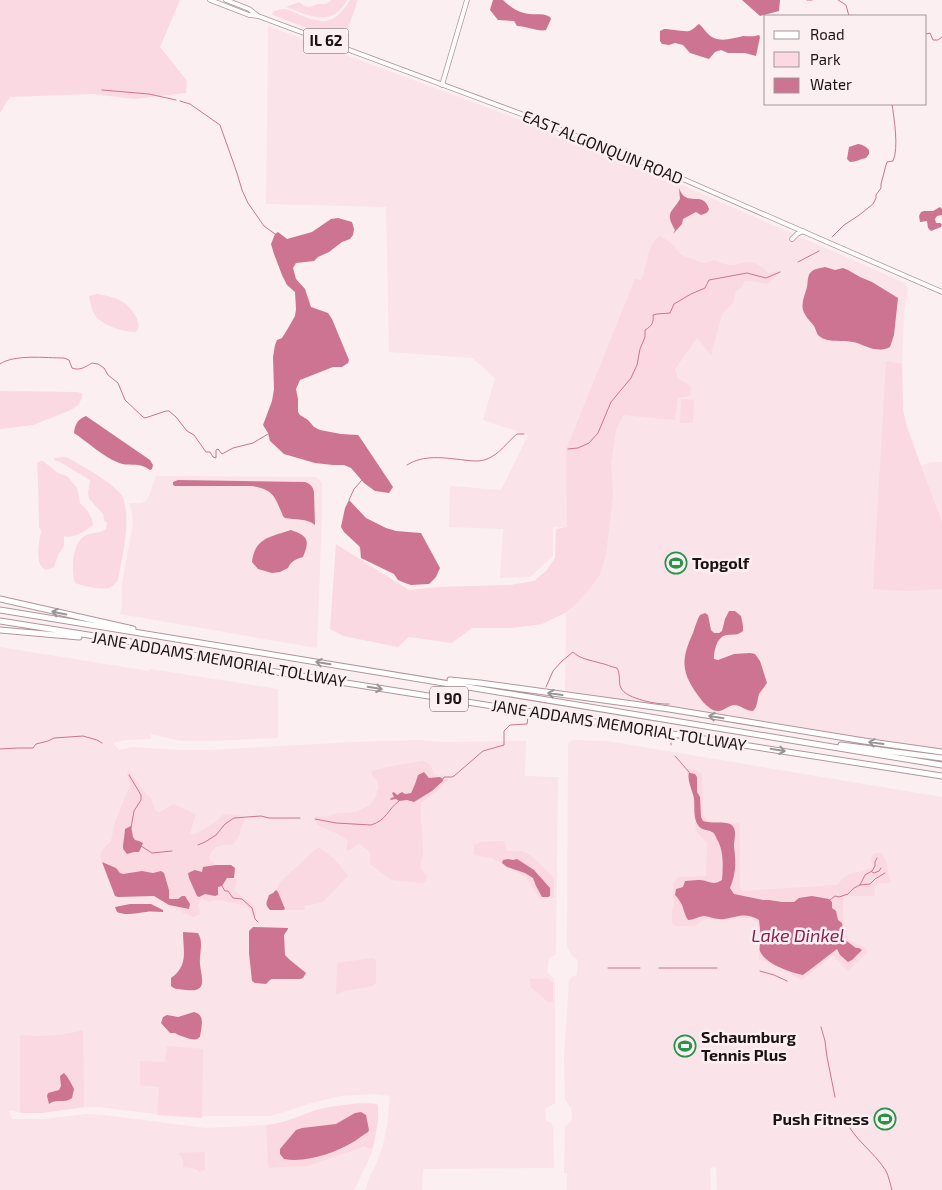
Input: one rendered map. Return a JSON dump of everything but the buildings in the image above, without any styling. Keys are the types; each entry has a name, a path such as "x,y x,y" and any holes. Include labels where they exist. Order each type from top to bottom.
{"highway":[{"path":"0,599 192,642"},
{"name":"JANE ADDAMS MEMORIAL TOLLWAY","path":"0,610 942,765"},
{"name":"JANE ADDAMS MEMORIAL TOLLWAY","path":"0,621 126,641 283,673 942,776"},
{"path":"0,630 126,641"},
{"path":"405,676 480,683 669,709 942,752"},
{"path":"744,732 942,758"}],"main road":[{"name":"IL 62","path":"210,0 249,15 258,16"},
{"name":"IL 62","path":"226,0 249,9 258,16"},
{"path":"442,85 467,0"},
{"name":"EAST ALGONQUIN ROAD","path":"258,16 538,121 660,170 942,292"},
{"path":"792,240 797,234 803,232"}],"shaded area":[{"path":"268,26 518,119 675,182 905,283 908,290 904,312 903,410 921,466 931,462 942,462 942,755 565,693 567,528 553,526 553,556 530,577 500,578 503,529 449,527 450,486 501,490 528,435 483,420 495,378 472,358 389,352 386,207 266,204"},
{"path":"156,476 317,477 322,483 322,514 317,648 120,614 122,583 133,524 129,503 146,501"},
{"path":"0,647 278,689 278,738 181,741 151,734 151,739 126,740 113,743 119,750 132,747 209,750 418,740 444,742 526,741 525,776 558,777 556,954 549,959 547,972 554,979 555,983 555,1103 545,1109 546,1121 551,1123 553,1127 554,1168 423,1169 422,1190 365,1190 383,1145 387,1125 390,1096 375,1094 340,1096 269,1116 156,1114 98,1107 41,1113 23,1113 9,1110 12,1119 44,1119 87,1114 206,1128 266,1125 268,1164 270,1168 308,1166 365,1145 373,1149 354,1190 0,1190"},
{"path":"574,740 607,741 942,797 942,1190 717,1190 716,1167 710,1168 711,1190 567,1190 567,1173 564,1173 565,1126 572,1121 571,1108 565,1099 564,1059 569,981 571,977 577,975 578,960 572,956 567,946 568,746 569,742"}],"green space":[{"path":"0,0 180,0 160,47 187,81 186,93 134,99 92,94 10,97 0,113"},
{"path":"332,0 347,0 341,9 327,17 311,16 286,7 299,2 304,6 310,7 326,4"},
{"path":"350,0 358,0 343,42 272,14 274,11 285,9 316,20 329,20 339,14"},
{"path":"660,236 671,243 681,255 700,262 706,263 714,260 723,264 733,265 746,262 764,268 768,274 779,270 780,273 767,284 753,281 744,282 742,287 736,291 733,303 722,314 711,355 697,338 675,369 678,379 688,384 691,388 690,396 678,398 675,420 623,415 616,431 611,463 613,495 606,555 600,574 591,587 565,613 542,624 512,628 472,628 452,643 409,637 398,647 343,636 330,629 336,544 409,590 436,587 510,585 534,581 546,571 555,558 556,529 567,527 566,450 635,279 641,280 652,245"},
{"path":"97,294 120,300 129,307 138,321 139,327 136,332 125,331 100,321 92,310 89,296"},
{"path":"886,361 902,364 903,410 906,426 942,522 942,589 905,591 873,589"},
{"path":"0,391 76,392 82,393 82,398 78,405 71,410 33,425 0,429"},
{"path":"681,399 694,400 693,423 680,423"},
{"path":"66,457 108,483 119,492 123,500 126,510 124,547 118,580 109,588 96,588 75,583 73,565 79,541 86,535 106,529 107,523 104,520 103,514 89,499 90,480 54,460 55,458"},
{"path":"43,461 58,473 67,476 77,488 80,503 87,510 93,525 83,532 68,537 64,536 64,545 54,567 46,570 42,567 38,555 42,532 39,527 37,463"},
{"path":"423,761 431,766 435,775 442,775 443,778 448,779 441,788 421,803 423,855 421,869 427,875 426,880 423,883 391,880 370,864 370,852 360,844 347,851 348,841 318,825 315,816 327,817 334,814 356,812 370,805 379,787 377,780 372,775 372,771","holes":["424,772 429,778 440,777 432,791 414,802 407,800 399,801 391,798 411,793 418,775"]},
{"name":"Lake Dinkel","path":"688,768 702,774 703,814 708,821 740,823 740,887 743,891 837,885 848,875 865,871 873,866 872,855 881,853 886,863 891,883 879,883 874,887 875,896 843,897 843,921 848,940 866,948 868,952 848,971 833,955 802,980 759,959 758,923 752,918 707,919 693,926 675,926 672,923 672,909 674,906 673,883 678,877 706,876 707,843 696,831 693,796 686,769"},
{"path":"129,771 151,798 156,811 160,812 173,804 196,814 190,834 192,835 209,826 224,814 241,815 245,820 235,842 232,845 217,847 210,854 209,858 216,865 202,872 195,870 205,894 218,895 218,887 222,886 227,878 237,879 234,890 254,905 256,915 253,916 251,911 244,905 220,900 209,902 201,898 198,906 200,914 193,917 183,913 180,908 189,909 182,896 178,899 170,900 169,890 161,871 123,874 116,868 102,862 100,857 102,850 111,841 115,822 130,785 127,773"},
{"path":"505,841 507,851 522,851 530,855 554,878 554,897 539,898 526,877 492,858 474,855 474,845 481,842"},
{"path":"317,848 320,848 335,860 348,875 347,877 323,902 305,906 304,910 283,910 285,909 276,890 280,882"},
{"path":"373,958 376,960 376,983 373,986 344,991 336,995 337,963"},
{"path":"531,978 547,978 553,983 553,1002 548,1002 531,987"},
{"path":"83,1030 84,1107 41,1113 20,1113 20,1036 53,1036"},
{"path":"167,1046 203,1049 202,1118 157,1115 159,1087 140,1085 140,1061 165,1062"},
{"path":"364,1103 377,1104 378,1106 378,1121 373,1148 369,1149 365,1146 308,1166 269,1168 266,1125 286,1121 316,1110"},
{"path":"205,1152 205,1170 199,1172 196,1169 183,1167 183,1159 178,1153"}],"water":[{"path":"493,0 503,0 522,12 545,15 551,19 546,30 517,26 514,21 498,20 490,10"},
{"path":"742,0 780,0 779,11 760,16"},
{"path":"699,24 710,36 717,39 725,40 759,35 756,56 745,53 728,53 721,50 715,52 709,59 690,53 683,45 675,43 669,45 662,44 660,41 660,31 664,29 689,31"},
{"path":"858,144 868,149 869,154 866,158 850,162 847,159 849,147"},
{"path":"679,188 682,194 690,199 703,200 709,209 701,215 696,212 683,219 682,224 673,234 675,230 670,220 670,213 680,199"},
{"path":"940,207 942,215 937,216 935,219 936,223 942,224 941,227 931,231 928,228 927,221 920,222 919,216 921,212 933,211"},
{"path":"338,218 352,222 354,229 350,239 342,242 314,261 296,263 293,268 296,279 305,289 311,307 328,313 332,319 349,360 342,367 333,367 300,380 296,389 298,412 320,430 358,435 393,487 389,493 375,491 364,483 351,468 344,465 315,463 284,454 270,441 263,425 272,401 274,389 273,357 275,345 277,340 282,338 287,330 295,316 296,309 295,292 287,285 282,275 271,244 275,234 278,232 287,239 312,232 331,219"},
{"path":"825,267 835,270 843,268 848,270 898,298 894,335 890,347 886,349 873,349 852,342 827,340 818,335 804,312 802,304 808,277 815,269"},
{"path":"86,416 150,460 153,465 152,469 150,470 138,465 126,465 112,460 74,433 77,422"},
{"path":"178,480 305,482 311,486 314,492 315,525 305,520 285,518 273,495 259,487 173,485 173,482"},
{"path":"349,500 366,518 386,528 396,531 421,533 440,568 436,577 429,584 411,585 398,580 394,574 361,558 360,547 341,527 345,508"},
{"path":"291,530 301,534 306,539 307,543 303,557 294,561 288,568 280,572 272,573 258,569 252,562 260,543 265,539"},
{"path":"729,611 735,611 741,616 743,631 721,638 715,648 714,659 718,660 734,654 755,654 760,661 767,683 759,694 753,711 735,705 720,711 711,709 691,686 685,671 684,664 687,649 700,615 705,613 708,615 711,630 714,633 719,633 722,631"},
{"path":"424,772 429,778 440,777 443,781 432,791 414,802 390,800 394,797 392,793 394,792 397,795 402,792 405,794 411,793 418,775"},
{"name":"Lake Dinkel","path":"689,772 697,777 697,792 700,797 703,821 727,823 734,828 735,866 730,888 734,894 782,902 794,902 799,898 812,896 829,899 832,902 832,908 836,911 838,920 842,923 844,939 862,950 852,960 848,962 840,955 837,949 803,975 798,974 778,967 763,955 760,949 759,920 750,916 716,919 704,916 688,920 675,895 676,889 683,887 685,881 719,882 722,880 723,865 720,846 715,834 701,828 696,822"},
{"path":"131,826 135,840 143,843 139,852 127,854 123,849 125,829"},
{"path":"517,859 534,870 550,888 550,896 542,897 533,878 502,863 503,860"},
{"path":"102,862 116,868 123,874 161,871 164,873 169,890 169,898 178,899 185,896 190,904 189,909 169,905 154,896 115,896"},
{"path":"231,865 235,868 234,878 227,878 222,886 218,887 218,895 205,894 197,896 188,873 195,870 202,872 203,867"},
{"path":"276,890 285,909 283,910 270,910 267,906 266,903 269,895"},
{"path":"130,904 151,904 163,910 163,912 124,914 117,912 115,907"},
{"path":"253,927 288,928 284,935 285,955 306,973 303,978 272,979 266,984 252,981 249,931"},
{"path":"183,932 198,933 200,937 202,983 198,989 178,989 171,986 171,978 177,973 183,963"},
{"path":"194,1012 200,1016 202,1022 200,1037 197,1039 189,1039 175,1033 170,1033 161,1023 163,1017 167,1015 178,1017"},
{"path":"64,1073 74,1089 72,1098 66,1101 54,1101 49,1104 48,1093 59,1090 61,1086 60,1076"},
{"path":"361,1112 366,1115 369,1130 355,1141 330,1153 302,1160 284,1159 280,1154 280,1149 296,1130 336,1124 355,1113"}],"waterway":[{"path":"807,0 812,0"},
{"path":"838,0 846,5 849,15"},
{"path":"927,34 930,33 933,40 938,40 942,37"},
{"path":"102,90 149,94 176,100"},
{"path":"180,101 190,104 220,125 248,203 264,226 275,234"},
{"path":"832,237 844,225 873,204 881,188 887,162 893,161 896,149 892,105"},
{"path":"798,262 819,251"},
{"path":"568,449 578,448 589,443 598,433 611,402 631,378 637,365 640,349 645,337 645,330 652,324 653,315 670,313 674,304 705,288 709,280 747,273 766,278 780,272"},
{"path":"0,364 13,359 30,357 64,358 69,360 72,368 75,369 92,363 98,364 118,383 125,400 143,417 169,411 187,431 194,435 206,452 210,452 216,458 216,450 218,449 222,454 233,448 253,443 268,434"},
{"path":"407,465 427,458 484,460 496,454 517,434 524,434"},
{"path":"349,500 354,489 362,480"},
{"path":"546,687 553,671 573,652 585,659 617,668 621,688 629,695 651,702 669,704"},
{"path":"443,779 444,777 454,776 483,751 504,745 504,731 510,725 527,724 528,717"},
{"path":"0,749 33,748 36,744 54,738 83,736 102,743"},
{"path":"675,756 689,772"},
{"path":"129,775 141,795 141,800 134,811 131,828"},
{"path":"315,819 336,823 371,825 384,818 399,801"},
{"path":"198,845 216,835 225,824 234,818 261,816 269,818 300,818"},
{"path":"141,846 152,853 172,851"},
{"path":"830,900 835,896 839,897 848,894 860,885 865,875 872,871 877,858"},
{"path":"872,872 879,871 881,868"},
{"path":"860,885 870,884 885,873"},
{"path":"222,886 233,898 242,899 252,908 255,919 258,922"},
{"path":"608,968 640,968"},
{"path":"659,968 717,968"},
{"path":"760,971 787,981"},
{"path":"821,1027 835,1097"},
{"path":"846,1121 854,1134 886,1171 892,1190"}],"place":[{"name":"Topgolf","path":"676,563"},
{"name":"Schaumburg Tennis Plus","path":"685,1046"},
{"name":"Push Fitness","path":"885,1119"}]}
